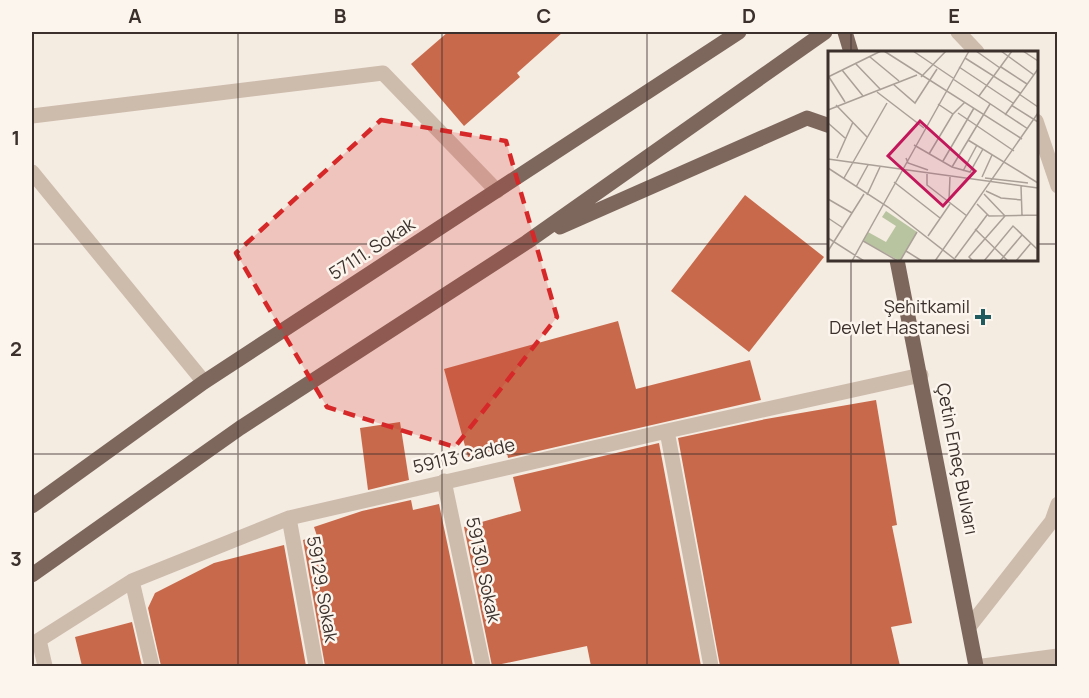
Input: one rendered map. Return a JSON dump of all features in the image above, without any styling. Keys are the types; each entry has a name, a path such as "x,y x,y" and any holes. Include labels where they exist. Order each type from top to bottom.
{"main road":[{"name":"57111. Sokak","path":"32,506 204,382 739,32"},
{"path":"32,575 240,428 527,242 825,32"},
{"path":"845,32 850,51"},
{"path":"527,242 807,118 828,125"},
{"name":"Çetin Emeç Bulvarı","path":"897,261 976,666"}],"street":[{"path":"958,32 976,51"},
{"path":"32,116 383,73 497,191"},
{"path":"1038,127 1058,186"},
{"path":"32,172 204,382"},
{"name":"59113 Cadde","path":"45,666 39,640 132,581 289,518 667,430 921,375"},
{"path":"667,430 711,666"},
{"name":"59130. Sokak","path":"444,481 483,666"},
{"path":"969,627 1052,521 1058,504"},
{"name":"59129. Sokak","path":"289,518 316,666"},
{"path":"132,581 152,666"},
{"path":"983,666 1058,656"}],"highlighted area":[{"path":"381,120 506,141 557,317 455,447 327,407 236,253"}],"building":[{"path":"448,32 563,32 517,73 520,77 464,126 411,64"},
{"path":"745,195 824,257 749,352 671,291"},
{"path":"618,321 636,389 750,360 761,400 508,458 506,447 468,457 444,369"},
{"path":"876,400 897,525 892,526 912,623 891,627 900,666 720,666 678,438 766,419"},
{"path":"400,422 409,480 368,490 360,428"},
{"path":"659,443 701,666 591,666 587,646 492,666 464,527 521,511 513,477"},
{"path":"411,500 413,510 439,504 473,666 325,666 303,540 317,536 314,527 362,511"},
{"path":"284,545 306,666 161,666 148,608 155,593 214,563"},
{"path":"132,622 142,666 82,666 75,637"}],"place":[{"name":"Şehitkamil Devlet Hastanesi","path":"983,317"}]}
